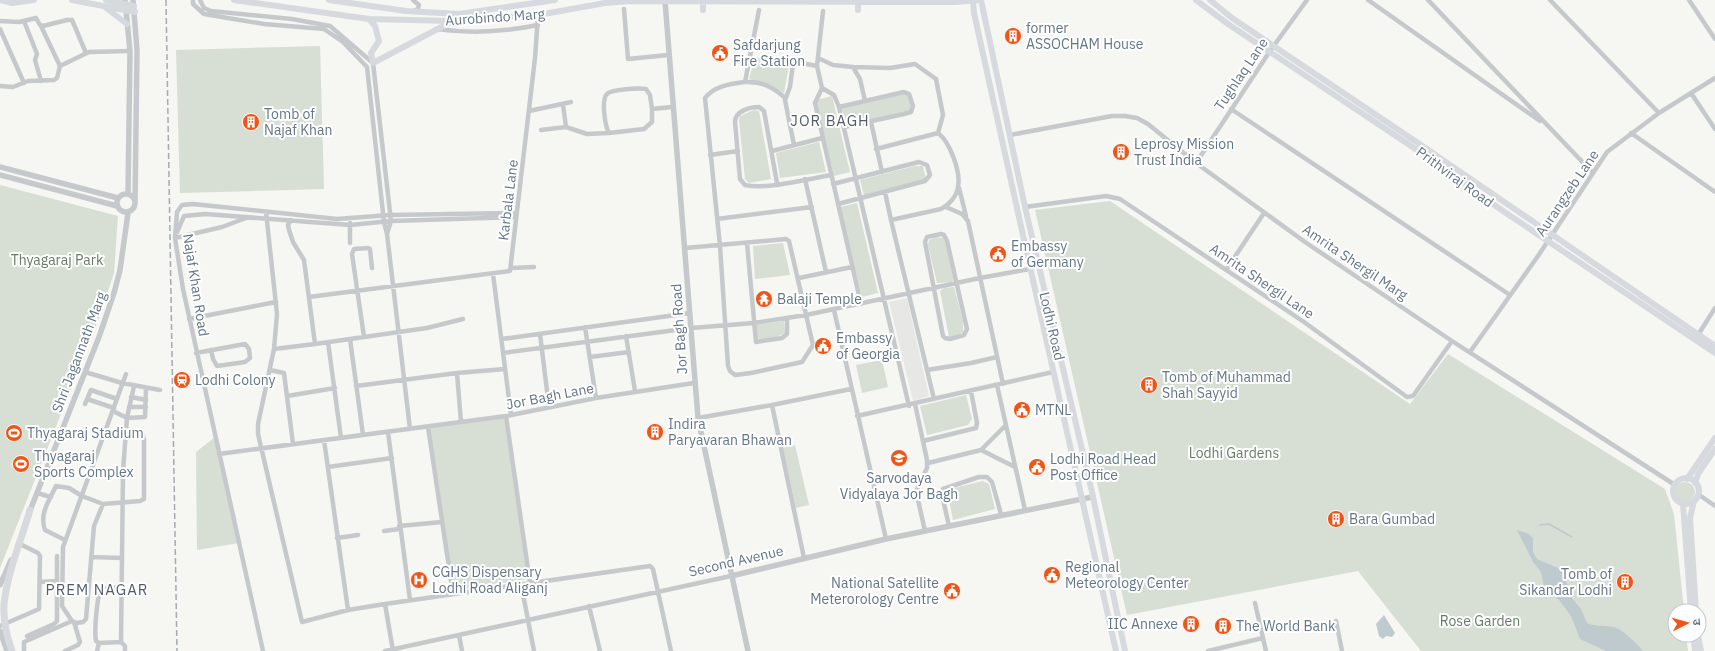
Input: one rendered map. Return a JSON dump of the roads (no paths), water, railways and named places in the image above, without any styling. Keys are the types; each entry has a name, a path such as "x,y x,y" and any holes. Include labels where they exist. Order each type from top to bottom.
{"highway":[{"path":"12,651 7,634 4,606 8,582 30,510"}],"main road":[{"path":"0,0 12,4 34,0"},
{"path":"72,0 134,6"},
{"name":"Aurobindo Marg","path":"234,0 356,18 452,21 538,15 605,3 665,1 976,0"},
{"name":"Aurobindo Marg","path":"329,0 406,11 459,14 534,1 555,0"},
{"path":"858,0 858,10"},
{"name":"Lodhi Road","path":"976,0 1010,135 1025,207 1092,497 1125,651"},
{"name":"Lodhi Road","path":"976,0 974,13 1116,651"},
{"name":"Prithviraj Road","path":"1196,0 1228,24 1272,49 1552,234 1715,346"},
{"name":"Prithviraj Road","path":"1210,0 1272,49 1503,211 1715,353"},
{"path":"703,1 703,10"},
{"path":"104,3 127,24"},
{"path":"369,19 375,26 379,41 371,54 373,63 452,21"},
{"path":"1687,479 1715,438"},
{"path":"1695,483 1698,474 1715,449"},
{"path":"1694,501 1689,504 1683,504 1674,496 1675,485 1679,481 1687,479 1695,483 1698,488 1698,494 1694,501 1690,518 1695,603"},
{"path":"1683,504 1690,603"}],"street":[{"path":"193,0 193,4 204,14 264,24 324,29 343,42 367,67 383,216 394,286 410,429"},
{"path":"200,0 204,8 211,11 292,19 330,26 373,63 391,221 387,234"},
{"path":"413,0 419,5 418,9 414,11"},
{"name":"Tughlaq Lane","path":"1196,163 1230,109 1308,0"},
{"path":"1368,0 1549,127"},
{"path":"1428,0 1592,172"},
{"path":"1550,0 1659,112"},
{"path":"1689,0 1715,39"},
{"name":"Jor Bagh Road","path":"665,1 672,107 685,248 694,383 698,418 748,651"},
{"path":"125,5 130,51 128,194"},
{"path":"128,194 118,198 2,168 1,175 117,206 121,211 128,213 134,208 137,50 134,6"},
{"path":"624,9 628,59 668,55"},
{"path":"745,82 759,10"},
{"path":"822,11 817,66 822,88 815,103 861,304"},
{"name":"Karbala Lane","path":"511,268 516,215 530,111 538,15"},
{"path":"0,20 24,21 36,18 60,66 56,80 24,83 13,87 0,86"},
{"path":"41,26 72,20 88,53"},
{"path":"24,21 37,54 35,60 41,81"},
{"path":"437,30 460,32 495,32 538,24"},
{"path":"0,29 24,83"},
{"path":"60,66 88,53 130,51"},
{"path":"818,58 833,65 853,67 890,68 915,64 934,75 938,83 943,115 938,133"},
{"path":"794,145 785,98 790,87 793,64 796,62 817,66"},
{"path":"853,67 860,79 865,101"},
{"name":"Aurangzeb Lane","path":"1470,352 1548,240 1592,172 1613,146 1659,112 1715,78"},
{"path":"685,248 720,246 788,240 791,243 813,345 802,362 735,375 730,371 725,325 720,246 705,98 710,92 720,87 754,81 770,86 785,98"},
{"path":"541,130 566,127 587,134 609,133 644,129 652,122 650,95 646,89 640,88 612,91 607,93 604,99 606,127 609,133"},
{"path":"822,88 834,95 839,107 855,179 886,299 909,406"},
{"path":"839,107 904,92 907,92 911,98 913,106 911,112 844,127"},
{"path":"1691,93 1715,129"},
{"path":"530,111 563,105 571,102"},
{"path":"563,105 566,127"},
{"path":"652,109 672,107"},
{"path":"778,183 764,110 759,107 736,115 735,122 742,182 754,186 778,183 831,175"},
{"path":"1230,109 1510,295"},
{"name":"Amrita Shergil Marg","path":"1010,135 1112,116 1137,118 1148,124 1196,163 1264,213 1452,341 1675,485"},
{"path":"871,122 882,172"},
{"path":"876,149 938,133"},
{"path":"938,133 945,138 951,149 1003,384"},
{"path":"1631,133 1715,192"},
{"path":"772,151 822,138"},
{"path":"710,155 738,151"},
{"path":"833,184 919,162 927,165 929,169 930,175 925,181 838,204"},
{"path":"805,179 826,272"},
{"path":"946,207 959,186"},
{"path":"885,192 934,399"},
{"path":"128,194 132,196 135,202"},
{"name":"Amrita Shergil Lane","path":"1025,207 1106,196 1116,197 1304,322 1407,397 1413,396 1452,341"},
{"path":"117,206 118,198"},
{"name":"Najaf Khan Road","path":"263,651 189,319 175,238 177,212 182,205 193,204 350,222 390,215 516,215"},
{"path":"717,219 812,207"},
{"path":"891,220 946,207 959,211 966,216"},
{"path":"266,212 277,314 274,349 258,424 258,434 302,622 306,623 348,610 385,604 648,566 653,569 671,651"},
{"name":"Shri Jagannath Marg","path":"0,585 85,372 117,283 128,213"},
{"path":"1226,270 1264,213"},
{"path":"175,238 184,216 189,214 266,218 290,221 350,222 384,222 516,215"},
{"path":"294,215 288,228 293,242 304,260 315,344"},
{"path":"175,238 222,227 248,217"},
{"path":"350,222 350,243"},
{"path":"941,234 946,237 957,283 967,329 964,335 950,339 943,336 925,242 929,236 941,234"},
{"path":"747,243 756,342 764,342 782,338 787,334 787,318"},
{"path":"364,337 356,291 352,254 354,249 370,249 372,268"},
{"path":"309,297 508,272 511,268 534,267"},
{"path":"799,278 852,267"},
{"path":"503,353 691,328 754,323 806,316 980,278 1030,269"},
{"path":"493,274 502,339 509,415 530,583"},
{"path":"189,319 276,302"},
{"path":"1698,335 1715,308"},
{"path":"834,310 886,539"},
{"path":"502,339 690,313"},
{"path":"274,349 399,332 464,319"},
{"path":"585,328 596,398"},
{"path":"540,334 549,407"},
{"path":"626,336 635,391"},
{"path":"350,339 363,435"},
{"path":"328,342 341,438"},
{"path":"196,352 245,344 249,349 250,358 245,362 217,366 213,359 211,350"},
{"path":"590,357 629,352"},
{"path":"927,370 971,363 997,356"},
{"path":"356,386 404,379 505,369"},
{"path":"270,370 284,372 293,444"},
{"path":"85,372 134,386 160,390"},
{"path":"857,416 909,406 1053,372"},
{"path":"457,373 460,422"},
{"path":"65,651 78,645 80,642 73,622 62,606 62,559 65,540 126,374"},
{"name":"Jor Bagh Lane","path":"219,454 509,415 635,391 694,383"},
{"path":"997,385 1025,510"},
{"path":"125,651 125,646 121,642 125,431 134,386"},
{"path":"85,404 92,388 117,399"},
{"path":"87,399 113,410 127,418 146,417 146,388"},
{"path":"287,396 334,388"},
{"path":"698,418 851,389"},
{"path":"923,441 976,428 977,423 971,391"},
{"path":"131,397 146,400"},
{"path":"915,404 928,463 916,491 925,531"},
{"path":"772,405 804,558"},
{"path":"130,407 146,407"},
{"path":"928,463 981,450 1006,425"},
{"path":"428,427 453,594"},
{"path":"65,540 45,530 42,516 56,486 69,488 82,496 104,504 140,501 145,497 144,439 142,433 125,431"},
{"path":"388,432 399,527 410,600"},
{"path":"324,440 348,610"},
{"path":"981,450 1015,467"},
{"path":"328,467 392,458"},
{"path":"949,526 942,495 943,489 979,477 987,477 992,482 1001,514"},
{"path":"37,493 51,497"},
{"path":"1698,494 1715,506"},
{"name":"Second Avenue","path":"384,651 731,576 886,539 1001,514 1092,497"},
{"path":"24,651 24,642 73,622 82,622 86,619 94,526 104,504"},
{"path":"384,531 399,527 442,522"},
{"path":"337,538 358,535"},
{"path":"0,626 38,611 40,555 20,545"},
{"path":"26,636 54,624 56,621 57,556"},
{"path":"92,557 122,558"},
{"path":"40,582 57,581"},
{"path":"521,584 534,651"},
{"path":"99,644 96,641 94,630 97,615 98,595 104,588 122,587"},
{"path":"1255,603 1266,651"},
{"path":"385,604 393,650"},
{"path":"589,606 600,651"},
{"path":"1336,620 1342,651"},
{"path":"0,631 7,651"},
{"path":"459,635 462,651"},
{"path":"1208,651 1263,638"},
{"path":"99,644 121,642"},
{"path":"97,651 99,644"}],"waterway":[{"path":"1540,525 1549,524 1572,537"}],"railway":[{"path":"166,0 177,651"}],"place":[{"name":"former ASSOCHAM House","path":"1013,36"},
{"name":"Safdarjung Fire Station","path":"720,53"},
{"name":"Tomb of Najaf Khan","path":"251,122"},
{"name":"Leprosy Mission Trust India","path":"1121,152"},
{"name":"Embassy of Germany","path":"998,254"},
{"name":"Balaji Temple","path":"764,299"},
{"name":"Embassy of Georgia","path":"823,346"},
{"name":"Lodhi Colony","path":"182,380"},
{"name":"Tomb of Muhammad Shah Sayyid","path":"1149,385"},
{"name":"MTNL","path":"1022,410"},
{"name":"Indira Paryavaran Bhawan","path":"655,432"},
{"name":"Thyagaraj Stadium","path":"14,433"},
{"name":"Sarvodaya Vidyalaya Jor Bagh","path":"899,458"},
{"name":"Thyagaraj Sports Complex","path":"21,464"},
{"name":"Lodhi Road Head Post Office","path":"1037,467"},
{"name":"Bara Gumbad","path":"1336,519"},
{"name":"Regional Meteorology Center","path":"1052,575"},
{"name":"CGHS Dispensary Lodhi Road Aliganj","path":"419,580"},
{"name":"Tomb of Sikandar Lodhi","path":"1625,582"},
{"name":"National Satellite Meterorology Centre","path":"952,591"},
{"name":"IIC Annexe","path":"1191,624"},
{"name":"The World Bank","path":"1223,626"}],"district":[{"name":"JOR BAGH","path":"830,120"},
{"name":"PREM NAGAR","path":"97,589"}],"park label":[{"name":"Thyagaraj Park","path":"57,260"},
{"name":"Lodhi Gardens","path":"1234,453"},
{"name":"Rose Garden","path":"1480,621"}]}
